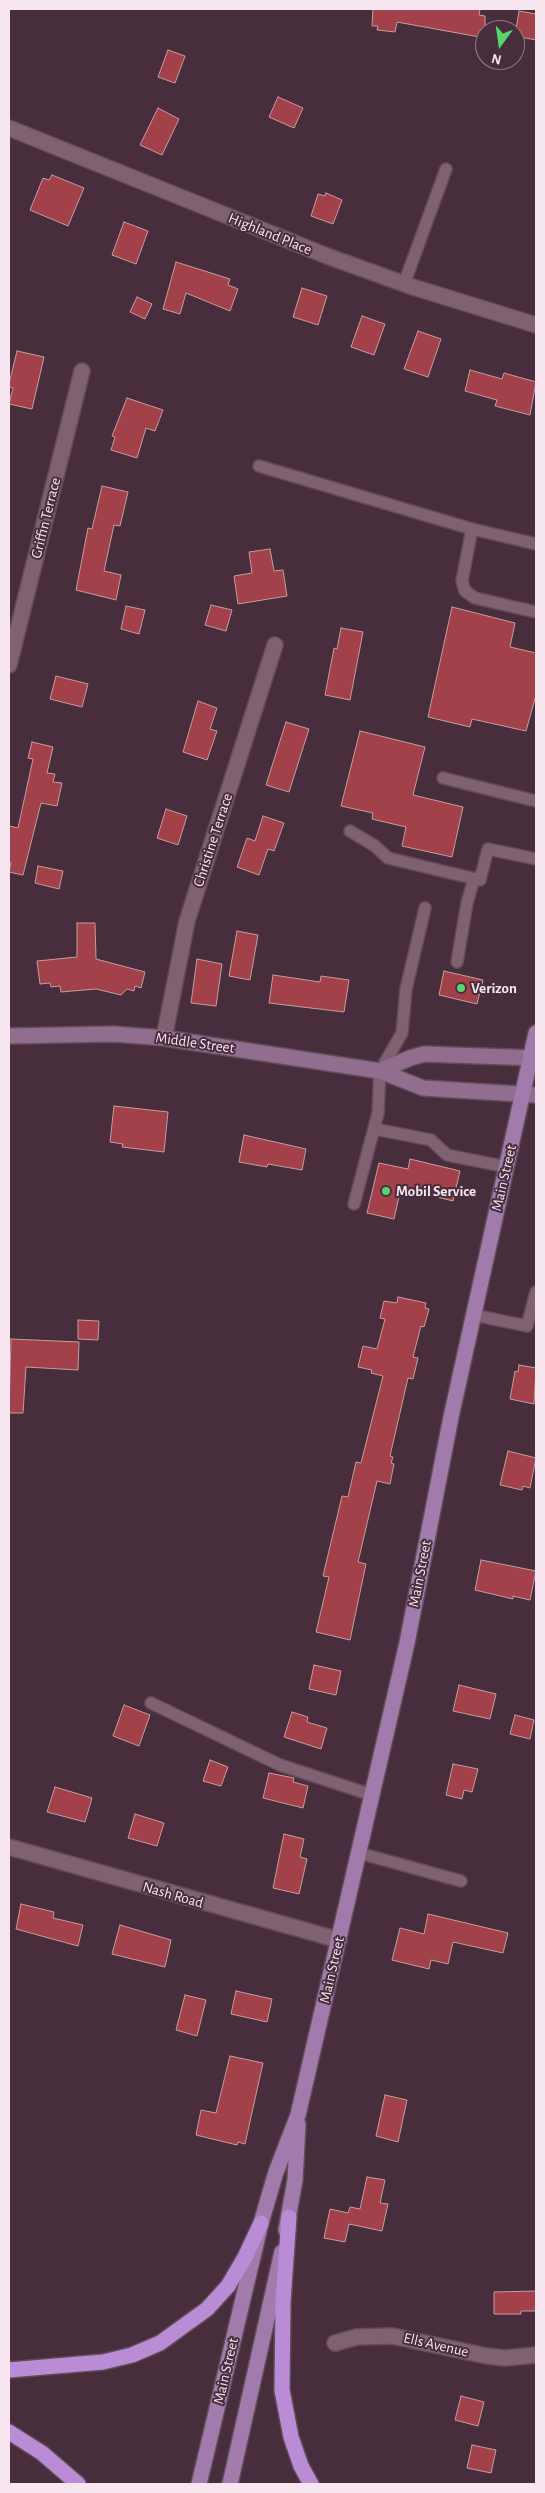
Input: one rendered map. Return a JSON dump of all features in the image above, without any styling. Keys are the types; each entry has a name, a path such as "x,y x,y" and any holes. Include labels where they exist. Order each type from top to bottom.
{"highway":[{"path":"289,2217 281,2336 282,2390 291,2437 301,2466 311,2484"},
{"path":"9,2370 103,2362 132,2355 160,2343 195,2318 228,2286 245,2257 261,2223"},
{"path":"9,2432 42,2453 78,2484"}],"main road":[{"name":"Main Street","path":"199,2484 261,2223 276,2172 298,2114 407,1643 474,1315 507,1167 530,1094 536,1033"},
{"name":"Middle Street","path":"9,1036 114,1034 164,1038 380,1071 423,1088 530,1094"},
{"path":"380,1071 424,1054 534,1058"},
{"name":"Main Street","path":"230,2484 289,2217 297,2160 298,2114"}],"street":[{"name":"Highland Place","path":"9,128 296,245 404,284 536,324"},
{"name":"Griffin Terrace","path":"9,665 82,371"},
{"name":"Christine Terrace","path":"164,1038 187,921 275,645"},
{"name":"Nash Road","path":"9,1847 338,1940"},
{"name":"Ells Avenue","path":"335,2343 366,2336 392,2336 487,2356 505,2358 536,2355"}],"lane":[{"path":"404,284 446,169"},
{"path":"258,466 472,529 536,544"},
{"path":"472,529 462,581 465,591 474,598 536,612"},
{"path":"443,778 536,801"},
{"path":"350,832 376,846 388,858 480,880 488,849 536,859"},
{"path":"457,962 474,879"},
{"path":"354,1204 365,1156 375,1129 378,1113 380,1071 402,1033 406,989 425,908"},
{"path":"375,1129 431,1140 447,1155 507,1167"},
{"path":"474,1315 527,1326 536,1292"},
{"path":"151,1703 280,1765 372,1795"},
{"path":"358,1853 461,1881"}],"building":[{"path":"373,9 480,9 479,15 485,16 485,20 475,20 475,36 397,22 395,32 377,30 378,26 372,26"},
{"path":"519,11 536,14 536,40 525,38 525,20 518,20"},
{"path":"168,50 185,56 175,83 158,77"},
{"path":"278,97 303,108 294,128 269,117"},
{"path":"158,108 179,119 162,155 140,145"},
{"path":"52,175 84,188 68,226 30,210 43,178 49,180"},
{"path":"326,193 342,200 333,224 311,216 318,194 325,196"},
{"path":"124,222 148,231 136,264 112,255"},
{"path":"176,262 230,279 228,285 238,289 230,311 186,293 180,314 163,309"},
{"path":"302,288 327,296 318,325 293,317"},
{"path":"137,297 152,304 145,319 130,312"},
{"path":"362,316 385,324 374,355 351,347"},
{"path":"418,331 441,339 428,377 404,369"},
{"path":"17,351 44,357 32,409 9,404 13,388 9,387 9,384"},
{"path":"470,370 502,379 504,373 536,382 530,415 495,406 497,400 465,391"},
{"path":"127,398 163,410 155,431 146,428 137,458 111,450 115,437 112,436"},
{"path":"102,486 128,492 120,526 114,525 104,571 121,575 116,600 76,590 88,528 92,529"},
{"path":"270,549 274,571 283,570 287,596 238,604 234,576 252,573 249,552"},
{"path":"211,605 232,610 226,631 205,625"},
{"path":"126,606 145,610 139,634 121,629"},
{"path":"452,607 515,623 510,647 536,653 536,695 526,731 472,719 470,727 428,717"},
{"path":"341,628 363,632 350,700 325,695 334,648 337,649"},
{"path":"56,676 88,684 82,707 50,699"},
{"path":"198,701 217,708 210,729 217,731 207,760 183,752"},
{"path":"286,722 309,729 289,792 266,785"},
{"path":"360,731 425,747 413,795 463,807 452,857 402,846 406,827 372,819 373,813 341,806"},
{"path":"32,742 53,747 47,773 55,774 53,782 62,783 57,806 41,803 23,875 9,872 11,862 9,862 9,826 18,828 33,759 28,758"},
{"path":"166,809 187,816 178,845 157,838"},
{"path":"263,816 284,823 274,851 268,849 259,875 237,867 247,838 255,841"},
{"path":"38,866 63,871 59,889 35,883"},
{"path":"77,923 95,923 96,959 145,972 141,988 135,986 134,991 127,989 121,995 96,989 61,992 60,986 51,987 50,983 40,984 37,961 77,957"},
{"path":"237,931 258,935 250,980 229,976"},
{"path":"197,959 222,964 216,1006 191,1003"},
{"name":"Verizon","path":"444,971 483,980 477,1004 439,995"},
{"path":"273,975 320,982 321,976 349,980 344,1012 269,1003"},
{"path":"114,1106 168,1112 164,1152 122,1147 123,1144 110,1142"},
{"path":"244,1135 306,1149 302,1170 268,1164 267,1167 239,1162"},
{"path":"410,1159 460,1171 453,1201 401,1188 394,1219 367,1213 379,1163 408,1169"},
{"path":"398,1297 426,1303 425,1308 429,1309 424,1327 421,1326 413,1357 418,1358 413,1379 408,1378 390,1456 393,1457 391,1463 394,1464 390,1484 377,1481 358,1562 366,1564 350,1640 316,1632 329,1577 323,1576 342,1496 348,1497 356,1462 361,1463 383,1376 371,1373 372,1370 358,1367 363,1346 377,1349 385,1319 380,1318 384,1301 397,1303"},
{"path":"78,1320 99,1321 98,1340 78,1339"},
{"path":"11,1339 79,1342 78,1370 26,1367 23,1413 9,1413"},
{"path":"519,1365 536,1368 534,1404 510,1399 515,1371 518,1372"},
{"path":"508,1451 536,1458 530,1488 523,1486 522,1490 500,1485"},
{"path":"481,1560 536,1571 530,1600 513,1596 513,1599 475,1590"},
{"path":"314,1665 341,1671 336,1695 309,1689"},
{"path":"459,1685 496,1694 490,1719 453,1711"},
{"path":"124,1705 150,1715 139,1746 113,1736"},
{"path":"292,1712 308,1717 307,1722 327,1728 321,1749 284,1737"},
{"path":"515,1715 534,1720 530,1739 510,1734"},
{"path":"210,1760 228,1767 221,1786 203,1781"},
{"path":"453,1764 478,1769 472,1792 464,1790 462,1799 446,1795"},
{"path":"269,1773 294,1778 293,1782 308,1786 303,1808 263,1798"},
{"path":"55,1787 92,1798 85,1822 47,1812"},
{"path":"135,1814 164,1823 157,1846 128,1838"},
{"path":"284,1834 304,1839 300,1857 307,1859 299,1894 273,1888"},
{"path":"21,1904 54,1912 53,1918 83,1925 78,1946 16,1929"},
{"path":"428,1914 508,1933 503,1953 453,1942 448,1964 431,1960 429,1969 392,1960 400,1928 424,1934"},
{"path":"120,1925 171,1940 165,1967 112,1954"},
{"path":"236,1991 272,1999 267,2022 231,2014"},
{"path":"185,1995 206,2000 197,2036 176,2030"},
{"path":"230,2056 263,2063 245,2144 238,2142 237,2145 196,2135 201,2110 216,2113"},
{"path":"385,2095 407,2100 398,2142 376,2136"},
{"path":"367,2177 385,2180 380,2203 388,2204 382,2231 349,2224 345,2242 324,2238 330,2209 348,2213 350,2207 360,2209"},
{"path":"536,2291 536,2311 521,2311 521,2314 494,2314 494,2292"},
{"path":"461,2396 484,2402 478,2426 455,2420"},
{"path":"472,2445 496,2450 491,2473 467,2468"}],"place":[{"name":"Verizon","path":"461,988"},
{"name":"Mobil Service","path":"386,1191"}]}
